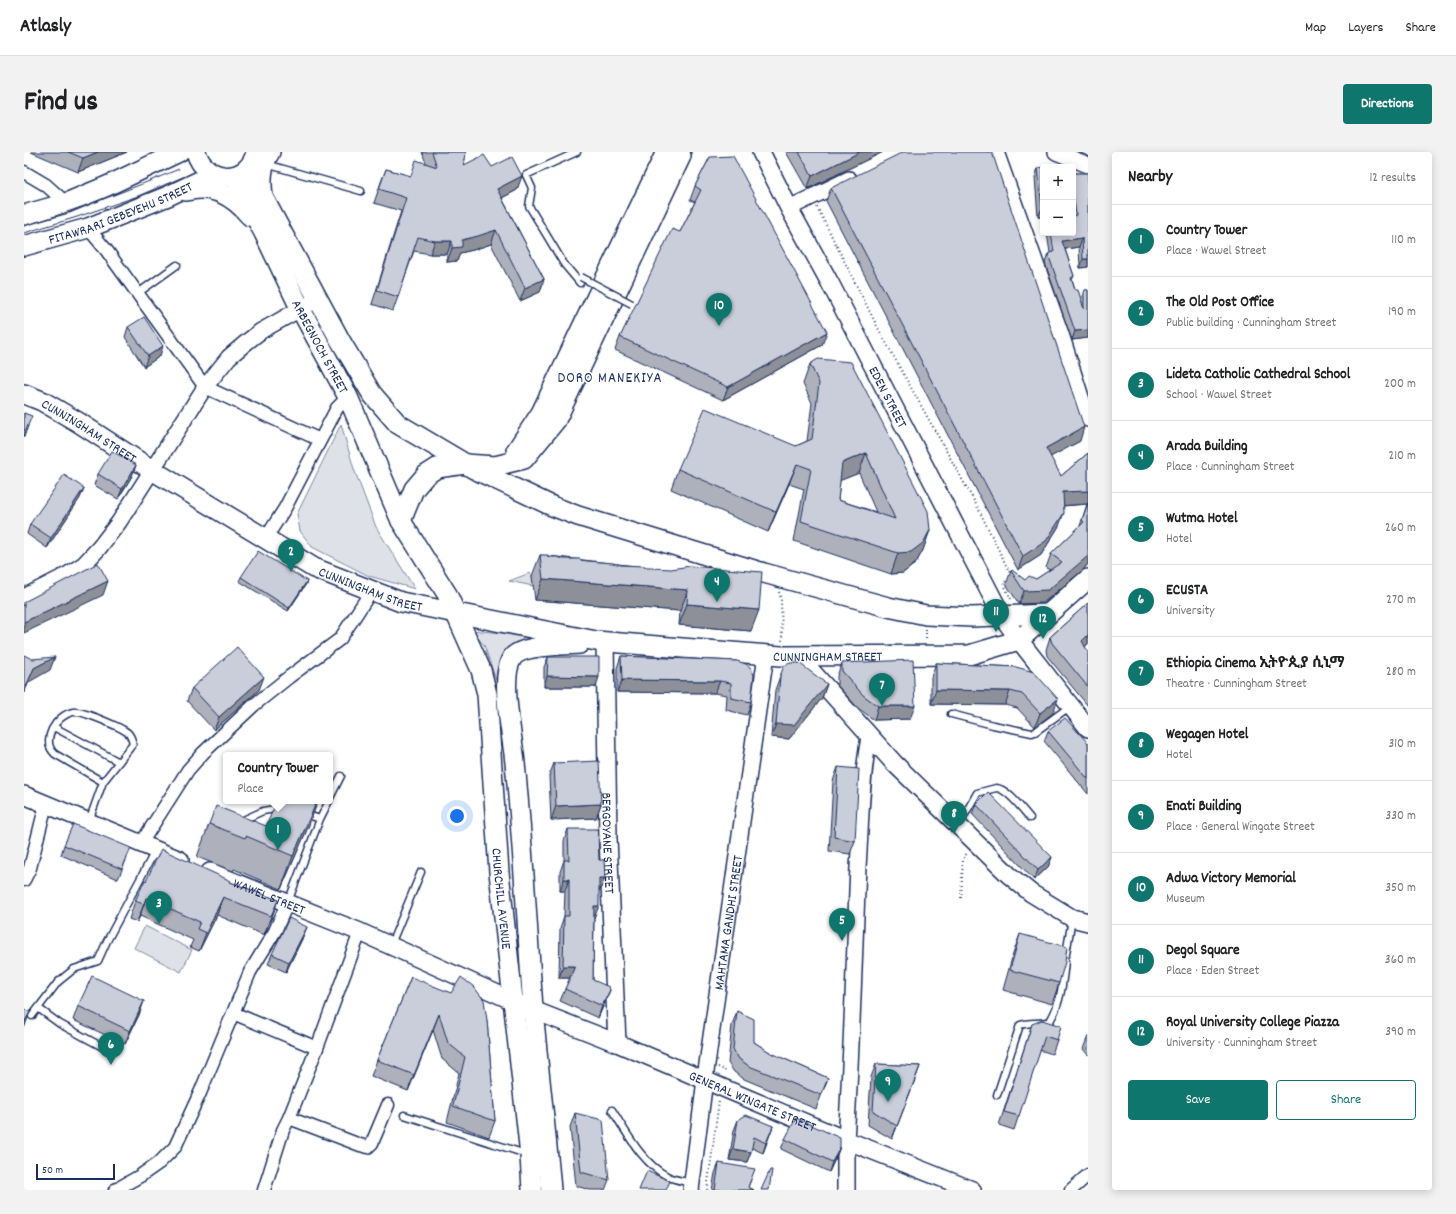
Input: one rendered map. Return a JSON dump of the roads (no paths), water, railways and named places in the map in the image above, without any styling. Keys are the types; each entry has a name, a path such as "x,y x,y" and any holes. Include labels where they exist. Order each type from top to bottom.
{"main road":[{"path":"196,152 200,162 206,169 214,174 224,177 240,173 252,162 263,156"},
{"path":"495,466 518,450 541,413 666,152"},
{"path":"401,521 414,489 426,475 437,468 465,464 495,466 524,459 556,420 681,156 680,152"},
{"name":"EDEN STREET","path":"762,152 789,208 1008,610 1019,640 1088,728"},
{"name":"FITAWRARI GEBEYEHU STREET","path":"24,215 66,203 107,186 172,154"},
{"path":"262,197 261,182 263,156"},
{"name":"ARBEGNOCH STREET","path":"240,173 262,197 340,340 372,394 398,424 465,464 552,506 578,516 774,576 888,607 926,615 972,618 1008,610 1048,614"},
{"name":"ARBEGNOCH STREET","path":"240,173 264,232 300,308 348,398 401,521 447,594 456,613"},
{"name":"FITAWRARI GEBEYEHU STREET","path":"24,246 88,228 162,198 214,174"},
{"path":"162,198 206,188 217,191 233,200 245,210 264,232"},
{"name":"CUNNINGHAM STREET","path":"24,394 42,401 78,422 152,470 314,568 401,602 600,642 782,656 969,655 1019,640 1088,579"},
{"name":"CHURCHILL AVENUE","path":"456,613 478,662 487,694 496,832 530,1155 532,1190"},
{"name":"CUNNINGHAM STREET","path":"529,649 600,642"},
{"name":"BERGOYANE STREET","path":"600,642 617,1043"},
{"name":"CHURCHILL AVENUE","path":"529,649 519,652 513,656 508,665 506,675 522,831 533,1010 551,1190"},
{"path":"782,656 869,737 958,827 1009,875 1031,893 1084,921"},
{"name":"WAWEL STREET","path":"24,794 148,848 360,932 533,1010"},
{"name":"GENERAL WINGATE STREET","path":"533,1010 617,1043 846,1140 972,1190"},
{"path":"846,1140 846,1190"}],"street":[{"path":"996,152 1061,334 1088,419"},
{"path":"1056,152 1088,165"},
{"path":"24,172 46,186 66,203"},
{"path":"789,208 862,173"},
{"path":"88,228 108,251 205,387 320,440"},
{"path":"24,597 67,575 84,564 119,522 205,387 229,357 248,341 300,308 318,299"},
{"path":"266,538 285,508 337,408 348,398"},
{"path":"148,848 188,770 203,753 254,704 340,639 372,590"},
{"name":"MAHTAMA GANDHI STREET","path":"692,1187 705,1080 782,656"},
{"path":"846,1140 851,1072 856,912 864,763 869,737"},
{"path":"24,880 30,868 46,804"},
{"path":"115,1190 140,1176 160,1162 175,1146 194,1107 250,972 275,930 288,904"},
{"path":"264,1190 283,1130 317,1048 360,932"},
{"path":"233,1013 317,1048"},
{"path":"289,1118 368,1147 372,1143 388,1105"},
{"path":"1071,1190 1088,1175"}],"lane":[{"path":"578,152 526,176 532,188 529,206 564,264 580,280 634,305"},
{"path":"263,156 361,191"},
{"path":"138,293 176,265"},
{"path":"552,506 577,524"},
{"path":"951,714 1032,733 1070,706"},
{"path":"89,822 103,782 133,744 127,733 108,722 75,711 64,714 56,723 49,735 48,744 50,749 55,754 103,782"},
{"path":"54,727 119,762"},
{"path":"333,792 341,776"},
{"path":"958,827 978,793 996,788 1000,788 1013,798 1030,818"},
{"path":"288,904 327,804"},
{"path":"235,821 242,821 262,811 276,808 288,808"},
{"path":"300,812 320,819"},
{"path":"32,1016 58,982 74,969 98,961 148,848"},
{"path":"390,945 421,872"},
{"path":"997,1095 1020,1025 1050,1021 1054,1015 1062,984 1064,960 1084,921"},
{"path":"1058,958 1064,960"},
{"path":"38,1008 60,1024 110,1050"},
{"path":"612,1110 649,1163 668,1177 692,1187"},
{"path":"404,1115 530,1155"}],"tram line":[{"path":"24,226 141,185 179,169"},
{"path":"24,233 138,196 183,177"}],"place":[{"name":"Adwa Victory Memorial","path":"719,326"},
{"name":"The Old Post Office","path":"291,572"},
{"name":"Arada Building","path":"717,602"},
{"name":"Degol Square","path":"996,632"},
{"name":"Royal University College Piazza","path":"1043,639"},
{"name":"Ethiopia Cinema ኢትዮጲያ ሲኒማ","path":"882,706"},
{"name":"Wegagen Hotel","path":"954,834"},
{"name":"Country Tower","path":"278,850"},
{"name":"Lideta Catholic Cathedral School","path":"159,924"},
{"name":"Wutma Hotel","path":"842,941"},
{"name":"ECUSTA","path":"111,1065"},
{"name":"Enati Building","path":"888,1102"}],"district":[{"name":"DORO MANEKIYA","path":"610,377"}]}
